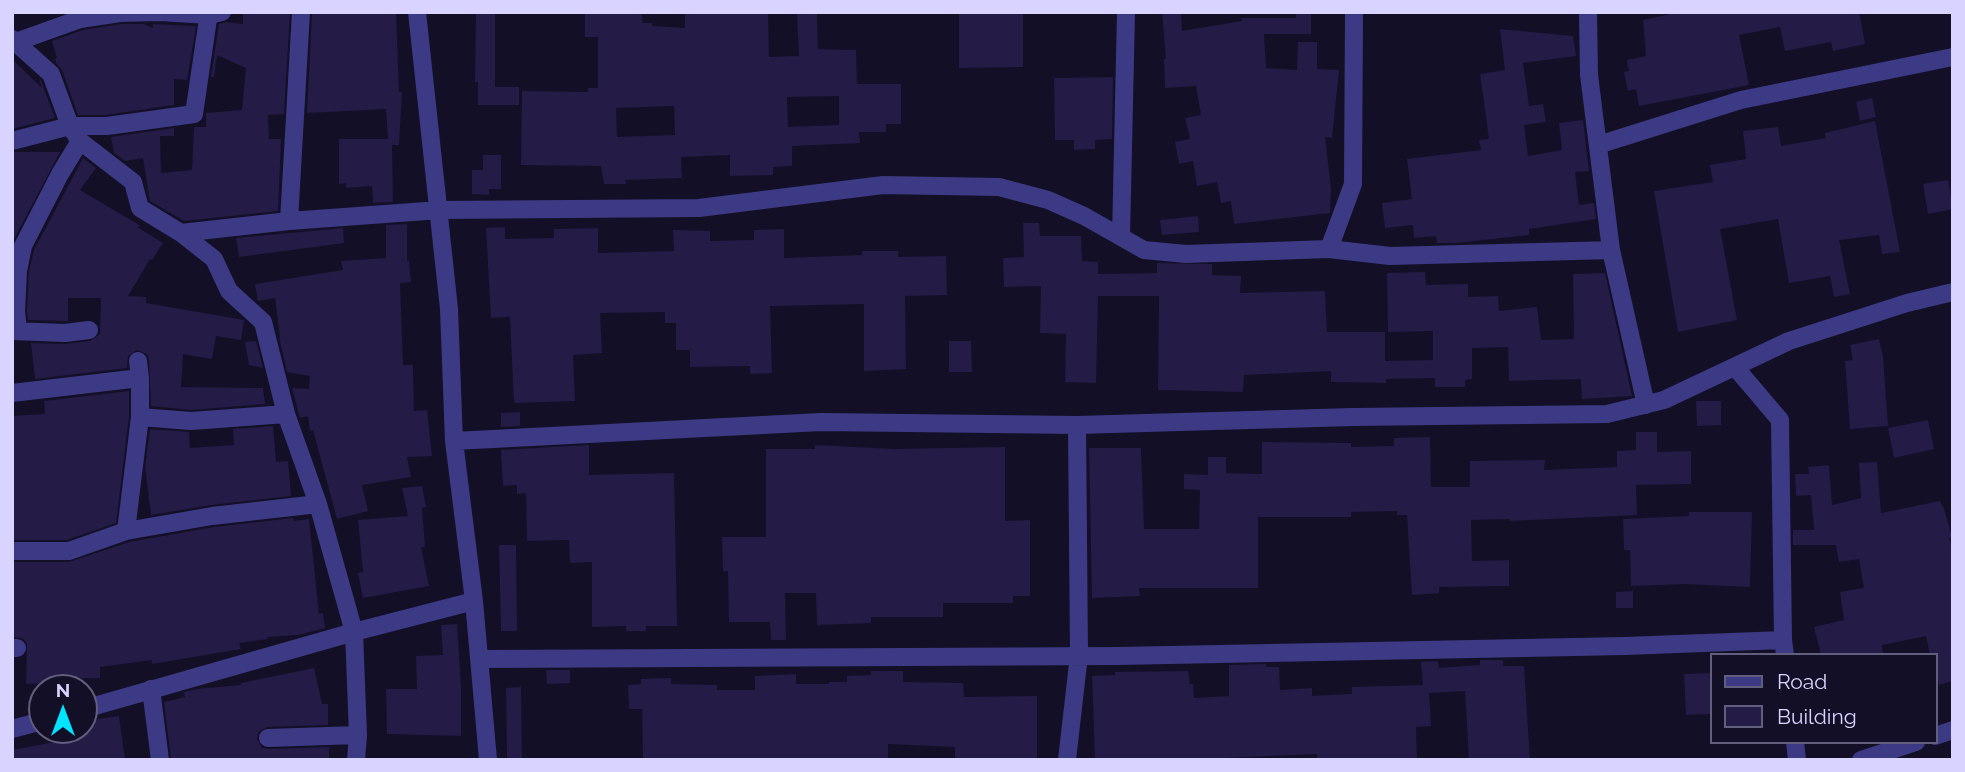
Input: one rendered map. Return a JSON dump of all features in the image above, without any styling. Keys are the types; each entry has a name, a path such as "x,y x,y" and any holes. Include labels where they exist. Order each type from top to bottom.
{"street":[{"path":"289,220 301,12"},
{"path":"417,12 440,210 449,309 454,441 474,601 488,760"},
{"path":"1121,237 1126,12"},
{"path":"1329,249 1353,184 1354,12"},
{"path":"1588,12 1589,75 1611,250 1646,405"},
{"path":"12,141 75,134 107,126 194,114 213,13 120,13 80,19 14,41 51,74 75,134 133,182 140,208 181,233 214,259 229,291 263,323 286,414 318,504 354,632 358,734 356,760"},
{"path":"1598,145 1741,100 1953,57"},
{"path":"75,134 60,174 23,246 18,271 15,331 65,333 89,330"},
{"path":"181,233 289,220 440,210 699,208 883,185 999,187 1048,200 1084,216 1144,250 1186,254 1329,249 1390,256 1611,250"},
{"path":"454,441 821,422 1077,425 1353,417 1607,414 1664,400 1789,341 1908,303 1953,292"},
{"path":"480,659 1079,655 1610,646 1784,647 1780,419 1735,367"},
{"path":"12,393 139,369 140,417 126,531"},
{"path":"140,417 191,421 286,414"},
{"path":"1067,760 1079,655 1077,425"},
{"path":"12,551 69,551 126,531 212,516 318,504"},
{"path":"98,705 474,601"},
{"path":"151,689 160,760"},
{"path":"268,738 358,734"},
{"path":"1861,760 1910,744"}],"building":[{"path":"243,12 290,12 284,114 268,115 269,139 281,139 278,211 184,221 150,201 143,158 125,161 114,153 111,137 174,128 174,136 160,136 161,173 192,170 194,127 206,127 206,113 242,110 246,68 217,55 214,77 211,77 219,24 243,24"},
{"path":"312,12 396,12 399,92 402,92 399,145 392,145 393,202 373,203 372,186 346,188 346,183 339,184 339,139 388,139 386,109 307,113"},
{"path":"476,12 495,12 495,87 519,87 519,105 478,105 478,82 475,82"},
{"path":"585,12 642,12 642,23 685,28 685,12 768,12 769,57 799,56 797,13 817,13 818,49 856,50 857,84 901,84 901,124 886,124 886,132 859,132 860,143 792,146 792,166 773,167 773,175 730,176 730,155 681,157 682,178 625,180 626,184 604,184 601,166 521,165 522,91 588,92 588,88 598,88 598,37 585,37","holes":["839,96 839,125 788,127 787,97","674,106 675,135 617,137 616,108"]},
{"path":"959,12 1023,14 1023,67 959,68"},
{"path":"1162,12 1181,12 1182,31 1242,21 1241,18 1296,18 1296,12 1311,12 1311,34 1264,34 1266,68 1297,70 1298,42 1317,42 1317,69 1339,70 1332,138 1325,137 1331,189 1330,213 1234,224 1231,201 1221,203 1217,182 1197,186 1193,161 1179,164 1175,142 1190,139 1185,118 1201,115 1196,86 1165,88 1166,59"},
{"path":"1680,12 1859,12 1865,44 1833,51 1831,42 1785,51 1780,27 1739,35 1749,85 1639,106 1636,89 1628,91 1624,72 1629,71 1627,60 1646,56 1643,20"},
{"path":"121,24 143,24 153,28 153,24 196,26 187,80 174,79 174,105 106,115 78,115 62,70 56,63 52,41 83,30"},
{"path":"1500,29 1573,36 1576,56 1523,63 1529,106 1543,104 1546,122 1524,125 1528,156 1562,150 1559,123 1583,120 1589,171 1575,172 1579,205 1594,203 1596,219 1529,229 1529,235 1456,243 1437,243 1436,236 1414,238 1413,225 1385,228 1382,203 1412,199 1407,159 1481,150 1479,140 1489,139 1480,74 1505,70"},
{"path":"12,59 42,88 39,79 41,81 55,118 12,129"},
{"path":"1113,77 1112,139 1095,140 1095,149 1074,150 1074,140 1055,140 1054,78"},
{"path":"1872,98 1876,117 1860,121 1856,102"},
{"path":"1875,121 1900,252 1882,254 1879,235 1839,240 1850,294 1834,297 1830,276 1789,283 1778,219 1720,229 1737,320 1678,332 1654,191 1713,182 1710,165 1746,159 1743,131 1778,127 1781,146 1826,138 1825,133"},
{"path":"12,152 60,152 12,243"},
{"path":"483,155 501,155 501,189 489,189 489,195 472,194 472,170 483,170"},
{"path":"83,158 96,168 80,190 141,226 137,227 163,243 128,296 146,297 146,303 244,320 241,340 216,336 212,359 183,354 181,387 263,388 265,404 191,410 151,406 149,359 147,354 137,350 128,356 127,368 35,379 31,343 65,344 90,341 100,334 101,298 68,298 68,321 28,320 27,311 29,272 34,250"},
{"path":"1948,180 1953,209 1928,214 1923,184"},
{"path":"1198,216 1199,232 1162,235 1160,220"},
{"path":"1023,223 1039,223 1040,236 1081,236 1082,261 1098,262 1098,274 1157,273 1157,263 1212,264 1212,275 1241,276 1240,293 1325,291 1327,332 1385,332 1385,361 1433,360 1433,331 1388,332 1387,273 1425,272 1426,285 1468,284 1468,297 1498,296 1499,311 1537,307 1541,340 1574,339 1573,274 1605,273 1632,396 1582,399 1581,379 1509,381 1508,347 1472,348 1472,379 1465,380 1465,387 1435,387 1435,378 1386,379 1386,383 1331,382 1331,371 1244,375 1243,392 1158,390 1159,296 1098,296 1096,383 1065,382 1066,334 1040,333 1041,286 1004,287 1003,258 1024,257"},
{"path":"407,224 407,261 411,282 400,283 403,365 413,365 414,411 427,410 432,456 407,457 411,477 362,485 368,511 337,519 313,430 310,431 308,416 300,418 292,388 309,389 310,376 287,372 279,337 275,298 258,301 255,284 343,270 341,261 386,258 386,225"},
{"path":"505,227 505,239 554,238 554,229 598,228 598,253 674,251 673,230 710,231 710,241 754,240 754,230 784,229 784,258 862,255 862,251 898,251 898,257 946,256 947,295 905,296 906,369 864,371 864,304 770,306 772,373 750,374 750,366 690,367 690,350 676,350 676,323 665,323 665,312 600,313 602,353 573,355 575,401 514,403 510,317 491,318 486,228"},
{"path":"343,228 344,243 239,257 236,238"},
{"path":"1879,339 1883,356 1888,426 1850,429 1845,361 1853,360 1850,345"},
{"path":"256,341 263,368 249,365 245,342"},
{"path":"949,341 971,341 972,372 949,372"},
{"path":"129,391 129,416 116,523 67,540 12,540 12,416 45,414 44,401"},
{"path":"1696,401 1721,401 1721,425 1697,426"},
{"path":"520,412 520,426 501,427 501,413"},
{"path":"1928,420 1934,449 1894,458 1888,428"},
{"path":"273,426 276,462 288,461 291,496 151,515 145,467 150,429 189,432 190,448 234,445 233,429"},
{"path":"1636,432 1657,432 1657,452 1691,451 1691,484 1636,485 1637,515 1510,521 1471,520 1472,561 1509,560 1509,586 1439,587 1439,593 1412,595 1407,515 1397,515 1397,511 1351,512 1351,517 1258,517 1258,588 1139,588 1140,596 1092,598 1089,448 1141,448 1144,529 1199,529 1200,490 1184,489 1184,474 1208,475 1208,457 1226,457 1226,473 1262,474 1262,442 1351,443 1351,447 1394,446 1394,438 1430,437 1431,487 1470,487 1470,461 1545,460 1544,470 1617,467 1617,451 1636,450"},
{"path":"589,445 589,475 674,473 677,626 646,626 646,631 626,631 626,626 592,627 592,562 570,563 569,540 527,541 526,493 517,494 517,485 503,486 501,450"},
{"path":"815,445 895,449 1005,447 1005,521 1030,520 1030,596 1013,596 1013,603 943,603 943,617 871,617 871,623 817,625 816,593 785,593 786,640 771,640 770,622 729,622 728,571 723,571 722,537 766,537 766,449 815,449"},
{"path":"1877,462 1881,513 1940,501 1944,509 1953,552 1953,681 1939,685 1937,653 1930,653 1926,636 1882,645 1883,653 1820,653 1814,627 1844,620 1840,592 1864,588 1859,559 1839,562 1836,545 1793,545 1793,530 1814,530 1811,495 1796,496 1795,474 1809,474 1808,467 1829,465 1832,505 1861,498 1859,463"},
{"path":"422,486 426,507 422,508 425,547 421,547 429,586 363,598 358,573 363,572 358,520 408,516 402,488"},
{"path":"1689,512 1752,512 1750,587 1686,584 1631,586 1630,550 1624,550 1623,519 1689,516"},
{"path":"293,518 294,521 309,519 319,614 323,613 325,628 298,635 267,637 268,639 239,643 241,649 152,664 152,660 100,667 100,678 98,674 28,674 26,684 27,643 22,638 12,637 12,562 69,562 129,542 214,527"},
{"path":"499,545 516,545 517,631 501,631"},
{"path":"1633,591 1633,608 1616,608 1616,592"},
{"path":"457,624 461,736 387,734 386,689 417,689 416,656 443,655 441,625"},
{"path":"1480,660 1503,660 1503,666 1524,666 1530,760 1469,760 1465,691 1429,693 1431,726 1416,727 1417,760 1317,760 1317,754 1178,760 1095,759 1092,676 1115,675 1115,672 1188,671 1194,698 1229,696 1229,665 1266,664 1266,667 1279,667 1280,690 1312,688 1312,696 1352,694 1352,687 1423,685 1421,662 1438,661 1439,668 1480,665"},
{"path":"314,668 322,704 328,704 328,725 267,727 258,732 257,739 262,748 268,749 329,747 329,760 171,760 164,702 185,697 184,692 197,689 241,685"},
{"path":"546,670 570,670 570,683 547,684"},
{"path":"871,671 903,671 903,682 963,683 964,697 1037,696 1037,760 955,758 955,747 888,744 888,760 643,758 642,709 629,709 628,685 641,684 641,679 671,678 671,684 717,685 717,690 755,690 755,676 796,674 796,684 829,684 847,682 847,676 871,675"},
{"path":"1710,673 1710,714 1686,715 1684,674"},
{"path":"521,687 522,760 507,760 506,688"},
{"path":"119,716 125,760 12,760 12,750 44,744 98,744 98,719"}]}
